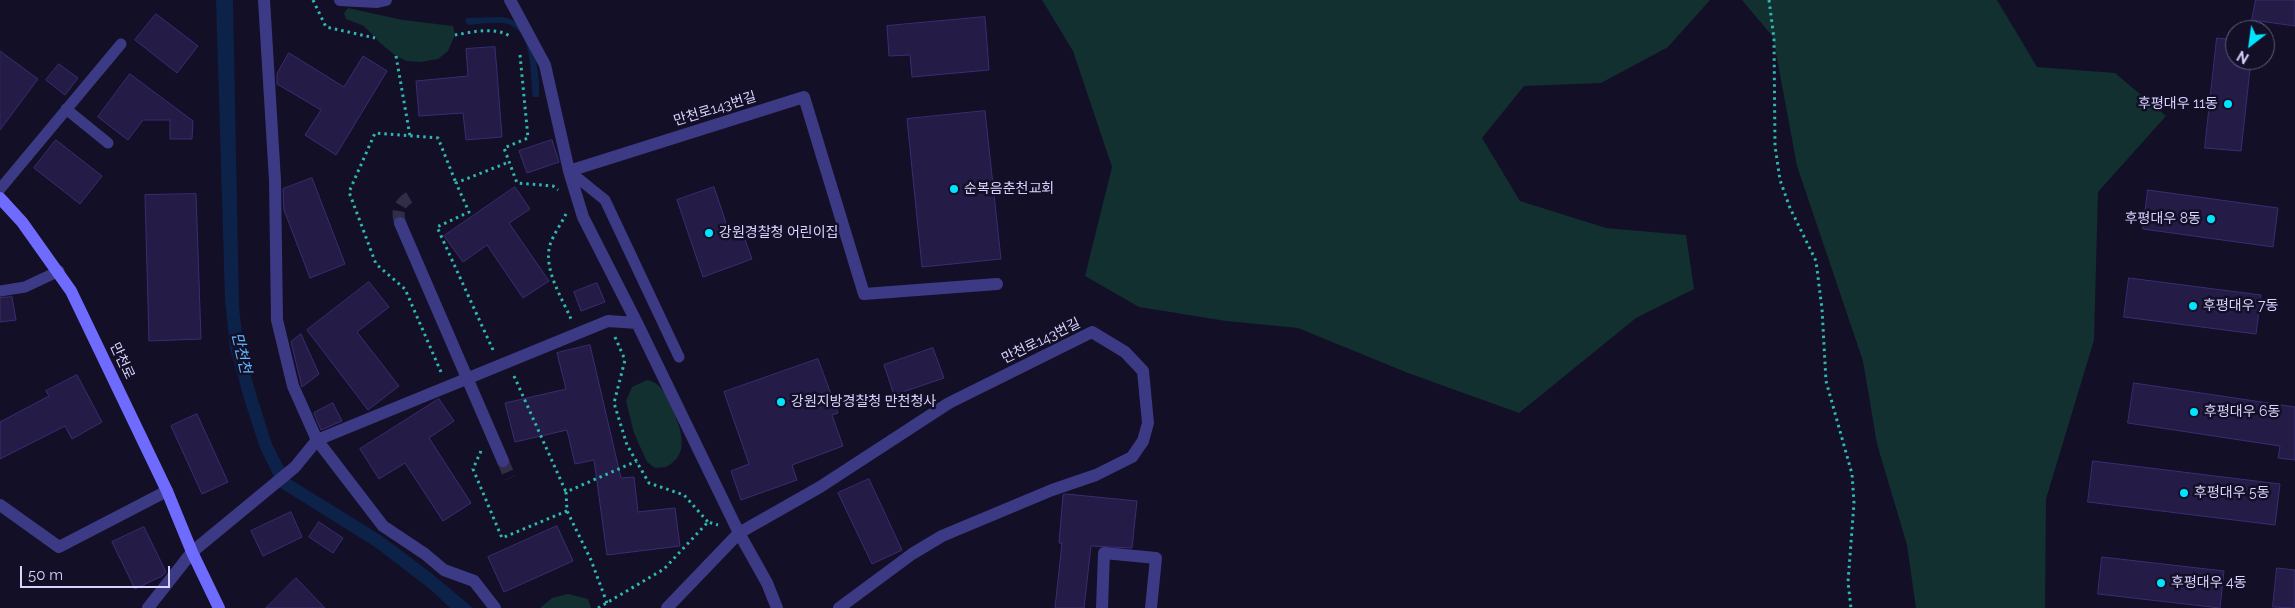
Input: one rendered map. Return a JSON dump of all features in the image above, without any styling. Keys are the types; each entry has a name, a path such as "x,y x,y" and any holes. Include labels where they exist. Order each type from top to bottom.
{"street":[{"path":"264,0 275,180 277,320 291,381 317,440 383,526 425,554 444,570 474,581 495,608"},
{"path":"340,0 377,2 386,0"},
{"path":"510,0 545,65 568,171 583,218 638,323 740,533 767,583 777,608"},
{"name":"만천로143번길","path":"568,171 804,97 864,294 997,284"},
{"name":"만천로","path":"0,198 22,222 59,271 90,329 167,491 192,552 220,608"},
{"path":"400,223 503,461"},
{"path":"148,608 192,552 295,467 317,440 608,321 638,323"},
{"name":"만천로143번길","path":"740,533 820,487 949,403 1092,332 1126,352 1143,371 1148,423 1143,441 1132,457 1096,475 1052,490 942,536 912,554 839,608"},
{"path":"0,505 59,547 167,491"},
{"path":"667,608 740,533"},
{"path":"1102,608 1104,553 1156,558 1151,608"}],"lane":[{"path":"0,189 120,44"},
{"path":"66,109 108,143"},
{"path":"568,171 605,200 679,357"},
{"path":"0,291 25,287 59,271"}],"path":[{"path":"313,0 326,26 375,38"},
{"path":"1769,0 1774,39 1775,146 1780,180 1817,268 1826,381 1852,474 1854,502 1848,582 1851,608"},
{"path":"455,35 471,32 498,31 510,35 515,41"},
{"path":"519,49 528,138 504,148 517,183 553,186 560,192"},
{"path":"396,56 410,136"},
{"path":"509,162 456,182 469,212 438,227 566,492 567,511 591,560 607,603"},
{"path":"566,208 566,214 550,245 548,259 552,275 577,334"},
{"path":"608,321 625,360 614,403 628,446 649,483 684,495 708,522 740,533"},
{"path":"478,443 482,451 473,469 502,538 567,511"},
{"path":"566,492 637,461"},
{"path":"598,608 664,569 708,522"}],"green space":[{"path":"1042,0 1710,0 1668,47 1601,83 1524,86 1482,138 1520,201 1606,228 1686,235 1694,289 1636,318 1519,413 1408,373 1298,328 1226,321 1139,307 1085,276 1112,167 1073,51"},
{"path":"1742,0 1997,0 2037,67 2115,73 2166,116 2098,192 2094,340 2046,499 2045,608 1916,608 1907,545 1877,444 1863,361 1797,166 1773,37"},
{"path":"348,8 403,20 453,26 455,35 448,51 438,59 420,62 407,61 396,56 380,43 364,26 346,19 344,13"},
{"path":"647,380 663,390 681,432 682,440 679,455 674,462 666,467 655,468 647,462 634,433 626,401 632,387"},
{"path":"568,594 588,599 591,608 540,608 552,598"}],"water":[{"name":"만천천","path":"216,0 233,0 239,307 244,352 272,444 290,479 382,536 430,572 473,608 450,608 431,590 375,547 279,487 260,448 230,348 225,299"},
{"path":"502,17 513,20 528,37 536,62 539,97 533,97 528,53 520,33 513,26 503,23 468,25 465,21 467,18"}],"building":[{"path":"2256,0 2295,0 2295,26 2275,23 2275,20 2252,20"},
{"path":"156,14 198,46 177,73 135,40"},
{"path":"985,17 989,70 912,77 910,55 889,56 887,26"},
{"name":"후평대우 11동","path":"2217,38 2225,39 2225,70 2250,70 2241,151 2205,148"},
{"path":"495,47 502,137 466,140 463,113 419,116 416,81 468,76 466,49"},
{"path":"0,51 38,79 0,130"},
{"path":"289,53 344,87 363,56 387,71 336,155 305,135 321,110 277,84 277,74"},
{"path":"59,64 78,78 65,95 46,80"},
{"path":"130,74 193,121 192,139 170,139 170,120 143,120 128,140 98,117"},
{"name":"순복음춘천교회","path":"985,111 1001,259 922,267 907,119"},
{"path":"56,140 102,176 80,204 34,168"},
{"path":"552,140 559,162 527,173 519,151"},
{"path":"312,178 345,264 310,278 284,210 283,189"},
{"path":"515,187 530,209 509,223 549,281 523,298 487,245 463,262 444,236"},
{"name":"강원경찰청 어린이집","path":"714,187 730,235 742,231 752,259 703,277 677,200"},
{"name":"후평대우 8동","path":"2148,190 2278,208 2273,247 2143,229"},
{"path":"196,194 201,339 149,341 145,195"},
{"name":"후평대우 7동","path":"2129,278 2261,295 2256,334 2124,317"},
{"path":"369,282 389,307 357,332 399,386 368,410 307,330"},
{"path":"597,283 605,302 581,311 574,292"},
{"path":"12,297 16,320 0,322 0,298"},
{"path":"301,334 319,374 302,387 291,342"},
{"path":"590,345 621,478 634,477 638,512 675,508 680,546 607,555 594,460 575,464 567,430 515,442 505,403 566,389 557,353"},
{"path":"933,348 944,378 894,395 884,365"},
{"path":"818,359 838,413 832,415 843,446 792,465 797,480 741,500 731,471 749,464 724,392"},
{"path":"77,375 102,422 72,439 65,426 0,459 0,422 49,396 46,391"},
{"name":"후평대우 6동","path":"2134,383 2295,407 2295,460 2278,458 2280,446 2128,423"},
{"path":"439,399 454,421 429,438 471,503 443,521 405,463 379,479 360,449"},
{"path":"333,403 342,421 321,430 314,413"},
{"path":"197,414 228,482 202,494 171,426"},
{"name":"후평대우 5동","path":"2093,461 2280,484 2275,525 2088,502"},
{"path":"869,479 902,550 872,564 838,493"},
{"path":"1063,495 1137,501 1132,548 1091,546 1084,608 1055,608 1062,543 1059,543"},
{"path":"291,512 302,537 263,556 251,531"},
{"path":"319,522 343,538 333,553 309,537"},
{"path":"557,526 573,561 504,592 488,557"},
{"path":"144,527 166,572 162,576 135,589 112,542"},
{"name":"후평대우 4동","path":"2102,557 2224,571 2220,608 2098,594"},
{"path":"2277,568 2295,570 2295,608 2273,607"},
{"path":"296,578 325,608 266,608"}],"tunnel":[{"path":"400,223 398,214 400,207 404,201 412,196"},
{"path":"503,461 510,478"}],"place":[{"name":"후평대우 11동","path":"2228,104"},
{"name":"순복음춘천교회","path":"954,189"},
{"name":"후평대우 8동","path":"2211,219"},
{"name":"강원경찰청 어린이집","path":"709,233"},
{"name":"후평대우 7동","path":"2193,306"},
{"name":"강원지방경찰청 만천청사","path":"781,402"},
{"name":"후평대우 6동","path":"2194,412"},
{"name":"후평대우 5동","path":"2184,493"},
{"name":"후평대우 4동","path":"2161,583"}]}
